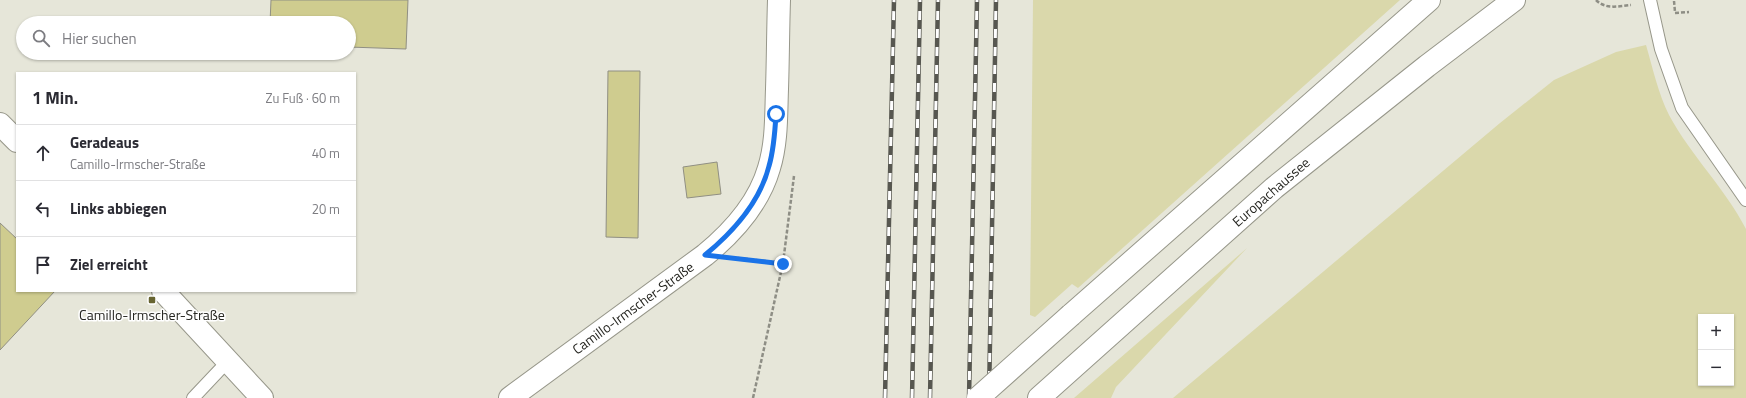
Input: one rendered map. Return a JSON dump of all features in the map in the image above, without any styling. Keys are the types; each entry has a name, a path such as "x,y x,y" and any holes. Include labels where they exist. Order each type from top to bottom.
{"main road":[{"name":"Camillo-Irmscher-Straße","path":"510,398 705,255 723,240 752,205 769,167 774,142 779,0"},
{"path":"978,398 1429,0"},
{"name":"Europachaussee","path":"1039,398 1274,188 1426,66 1514,0"},
{"path":"0,124 16,140"},
{"path":"163,292 262,398"}],"lane":[{"path":"1650,0 1661,49 1682,108 1746,200"},
{"path":"193,398 228,361"}],"path":[{"path":"1675,13 1689,12"},
{"path":"753,398 783,264 794,175"},
{"path":"705,255 783,264"}],"shaded area":[{"path":"1033,0 1400,0 1078,288 1072,284 1035,317 1030,315"},
{"path":"1646,45 1659,90 1669,115 1687,144 1738,214 1746,229 1746,398 1173,398 1500,123 1554,80 1616,52"},
{"path":"1247,248 1116,387 1111,398 1074,398"}],"building":[{"path":"271,0 408,0 406,49 356,47 356,16 270,16"},
{"path":"608,71 640,71 638,238 606,237"},
{"path":"717,162 721,194 687,198 683,167"},
{"path":"0,223 16,238 16,292 54,292 0,350"}],"railway":[{"path":"885,398 894,0"},
{"path":"912,398 920,0"},
{"path":"930,398 938,0"},
{"path":"969,398 977,0"},
{"path":"989,398 996,0"}],"place":[{"name":"Camillo-Irmscher-Straße","path":"152,300"}],"route":[{"path":"776,114 774,142 769,167 764,182 752,205 737,224 723,240 705,255 783,264"}]}
